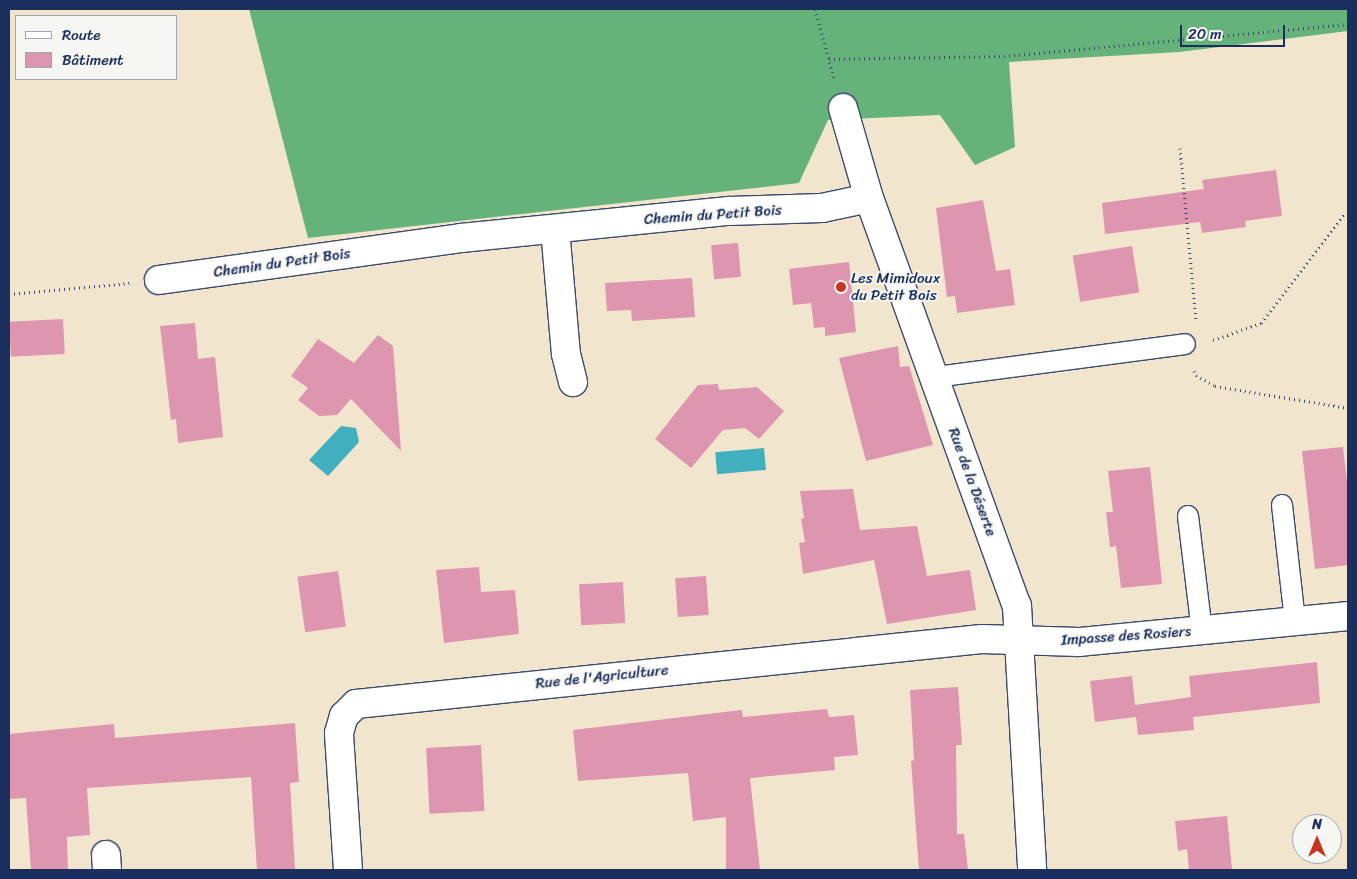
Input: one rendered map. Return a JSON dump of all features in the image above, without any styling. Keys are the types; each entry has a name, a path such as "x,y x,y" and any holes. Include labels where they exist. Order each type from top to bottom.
{"street":[{"name":"Rue de la Déserte","path":"843,108 869,198 1017,606 1032,870"},
{"name":"Chemin du Petit Bois","path":"159,280 461,238 730,211 822,208 869,198"},
{"path":"556,229 566,354 573,382"},
{"name":"Impasse des Rosiers","path":"1020,640 1079,642 1348,616"},
{"name":"Rue de l'Agriculture","path":"348,870 339,733 344,716 356,704 972,640 1020,640"}],"lane":[{"path":"935,377 1185,344"},
{"path":"1282,505 1295,621"},
{"name":"Impasse des Rosiers","path":"1188,516 1202,631"}],"path":[{"path":"815,9 828,59 1004,56 1348,24"},
{"path":"1180,148 1197,327 1185,344"},
{"path":"1185,344 1225,338 1261,324 1344,214"},
{"path":"9,294 159,280"},
{"path":"1185,344 1196,375 1216,386 1348,408"}],"green space":[{"path":"249,9 1348,9 1348,31 1179,52 1009,62 1015,147 975,165 940,115 828,120 799,183 308,238"}],"water":[{"path":"341,426 356,428 359,442 328,476 309,460"},
{"path":"764,448 766,470 717,474 715,452"}],"building":[{"path":"1276,170 1282,216 1245,221 1246,227 1202,233 1200,222 1105,234 1102,203 1204,189 1202,180"},
{"path":"983,200 996,271 1010,269 1015,305 957,313 955,296 947,297 936,208"},
{"path":"738,243 741,277 714,279 711,245"},
{"path":"1132,246 1139,292 1080,302 1073,255"},
{"path":"849,262 856,332 825,336 825,327 814,328 811,303 793,305 789,269"},
{"path":"692,278 695,317 632,321 631,310 607,311 605,283"},
{"path":"63,319 65,354 11,357 9,322"},
{"path":"195,323 198,359 215,357 223,437 178,443 176,419 171,420 160,326"},
{"path":"378,335 393,346 401,451 351,399 337,415 319,416 298,400 308,388 291,376 318,339 354,363"},
{"path":"898,346 900,367 909,366 933,445 866,461 839,358"},
{"path":"718,384 719,390 757,387 784,411 759,439 745,428 723,430 691,468 655,439 698,385"},
{"path":"1343,447 1348,490 1348,565 1315,569 1302,451"},
{"path":"1150,467 1162,584 1121,588 1116,546 1110,547 1106,512 1113,512 1108,471"},
{"path":"853,489 860,530 917,526 927,576 970,570 976,610 887,624 874,560 803,574 799,543 805,542 801,519 804,518 800,491"},
{"path":"479,567 481,592 515,590 519,634 444,643 436,570"},
{"path":"338,571 346,626 305,632 297,577"},
{"path":"706,576 709,615 678,617 675,578"},
{"path":"623,582 625,623 581,625 579,584"},
{"path":"1317,662 1320,703 1193,717 1194,730 1138,735 1136,717 1095,722 1090,681 1132,676 1135,705 1191,697 1189,676"},
{"path":"958,687 962,745 956,745 957,834 964,834 968,870 919,870 911,761 914,760 910,690"},
{"path":"827,709 829,717 854,715 858,755 834,757 835,770 750,778 760,870 726,870 726,817 693,821 688,773 578,781 573,730 742,710 743,717"},
{"path":"295,723 299,782 290,783 295,870 257,870 251,777 87,788 90,835 67,837 68,870 31,870 26,798 9,799 9,734 114,724 115,738"},
{"path":"481,745 484,811 430,814 426,748"},
{"path":"1227,816 1232,870 1189,870 1187,849 1178,851 1175,821"}],"place":[{"name":"Les Mimidoux du Petit Bois","path":"841,287"}]}
